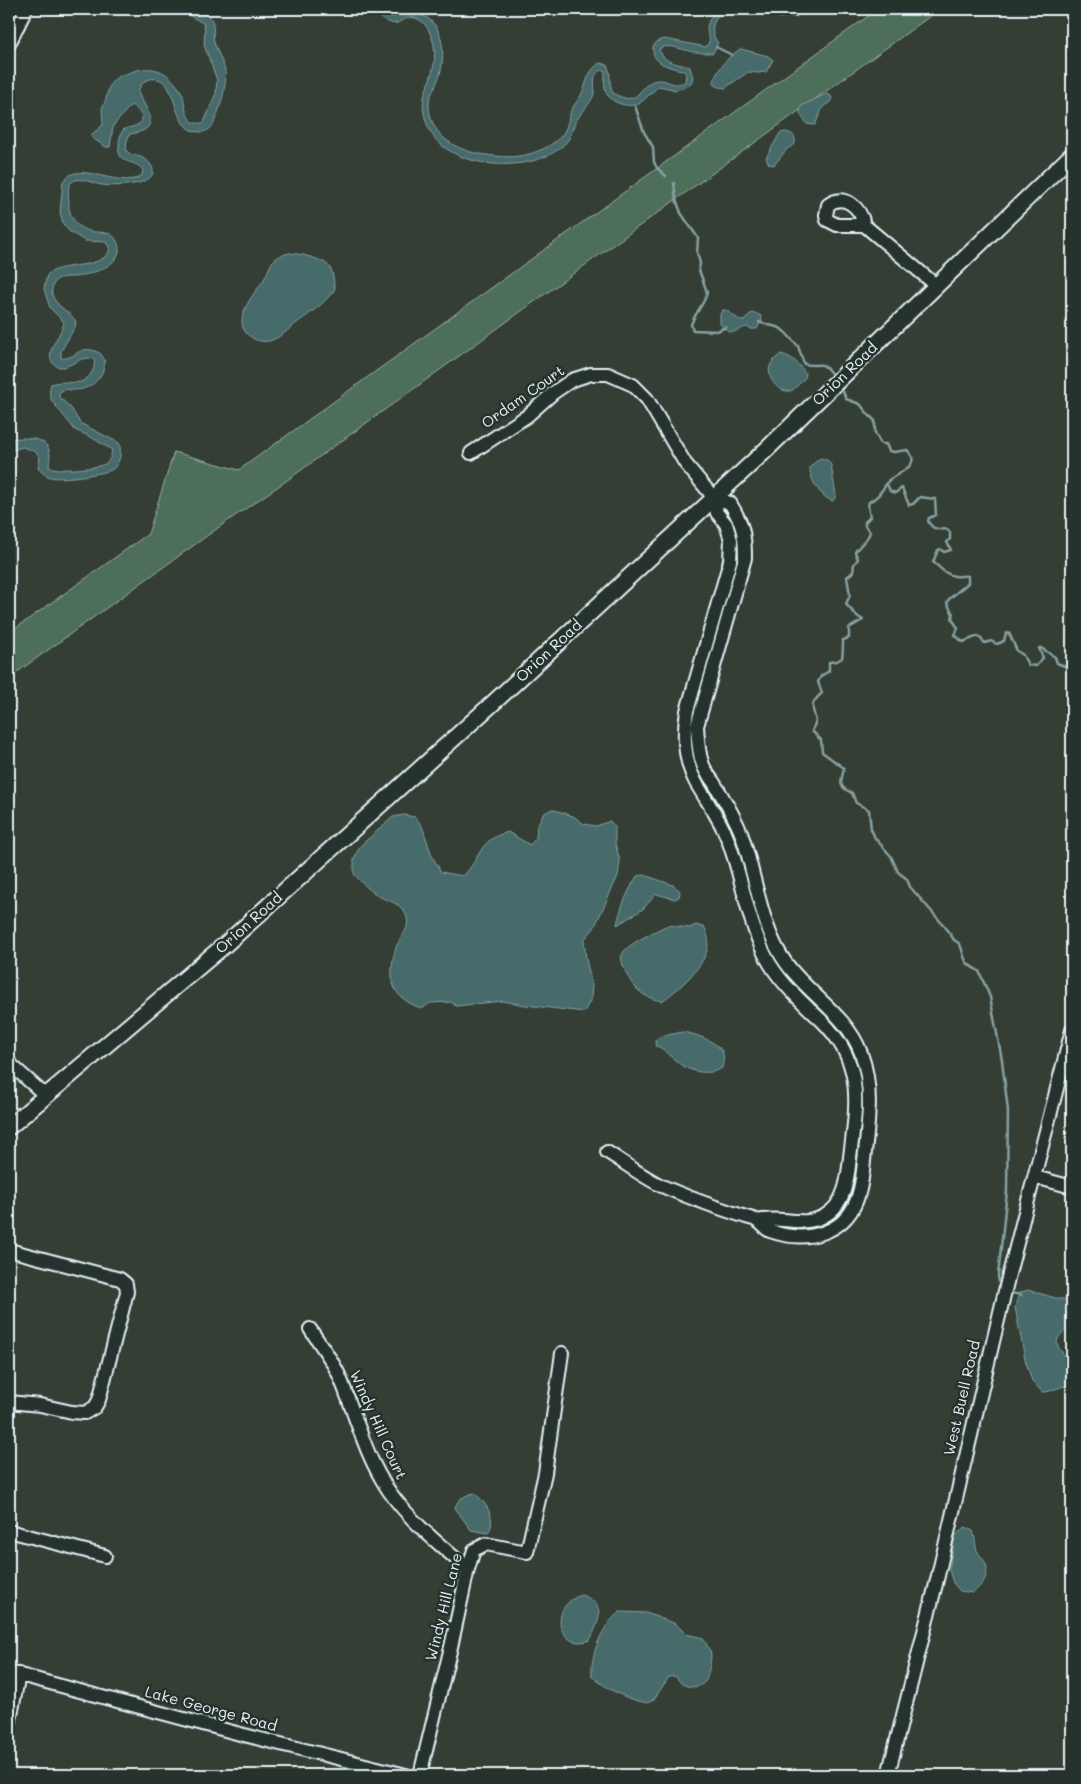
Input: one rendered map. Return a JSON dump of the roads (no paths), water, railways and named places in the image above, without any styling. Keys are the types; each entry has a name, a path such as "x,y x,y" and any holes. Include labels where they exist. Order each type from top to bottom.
{"main road":[{"name":"Orion Road","path":"9,1127 262,912 492,704 714,498 1072,156"}],"street":[{"path":"9,44 26,9"},
{"path":"864,225 937,286"},
{"name":"Ordam Court","path":"471,452 521,420 572,380 591,374 608,374 634,384 647,399 685,463 714,498"},
{"path":"606,1152 660,1185 696,1200 758,1221 769,1230 804,1237 817,1236 829,1231 838,1224 848,1215 859,1194 868,1122 869,1093 867,1074 856,1041 848,1028 808,989 788,966 777,947 767,924 750,862 732,812 702,764 697,726 745,558 745,536 738,516 730,503 714,498"},
{"path":"714,498 718,513 726,524 731,540 730,560 686,716 684,730 687,757 695,780 720,821 737,866 755,931 764,954 778,976 837,1037 849,1062 855,1091 855,1121 848,1175 843,1194 835,1207 817,1220 798,1222 770,1218 758,1221"},
{"path":"729,535 743,530"},
{"path":"724,583 736,587"},
{"path":"686,716 699,719"},
{"path":"737,866 750,862"},
{"path":"778,976 788,966"},
{"name":"West Buell Road","path":"888,1775 936,1584 1006,1287 1072,1030"},
{"path":"9,1064 46,1096"},
{"path":"855,1121 868,1122"},
{"path":"1035,1177 1072,1187"},
{"path":"9,1250 120,1279 126,1284 127,1292 99,1400 95,1407 85,1413 9,1402"},
{"name":"Windy Hill Court","path":"310,1329 333,1362 352,1414 388,1489 408,1515 468,1569"},
{"name":"Windy Hill Lane","path":"420,1775 474,1550 486,1544 527,1552 545,1473 562,1353"},
{"path":"9,1530 105,1556"},
{"path":"9,1724 14,1673"},
{"name":"Lake George Road","path":"14,1673 240,1734 406,1775"}],"water":[{"path":"177,9 199,10 206,13 211,19 214,42 226,76 218,113 213,125 204,132 190,129 183,123 178,114 171,93 166,85 160,80 150,79 141,86 138,92 148,112 150,123 142,131 130,134 126,150 130,154 148,161 153,173 143,182 134,184 115,186 102,185 86,180 74,180 69,186 69,208 74,221 85,230 110,234 116,239 119,250 113,262 103,268 80,276 60,278 53,286 52,295 55,301 76,322 61,351 61,358 70,357 83,350 88,350 101,354 105,361 102,372 96,382 86,388 63,390 59,393 59,397 71,408 80,423 119,443 120,454 119,461 115,467 108,471 92,475 50,477 38,468 40,458 36,452 23,447 9,451 9,439 32,438 42,442 49,450 49,467 60,469 100,466 108,461 112,450 75,430 52,401 50,395 51,384 59,382 73,383 87,379 93,370 94,359 85,358 63,367 56,366 52,362 50,357 51,351 64,322 50,308 44,289 47,275 62,268 99,260 106,256 110,249 106,242 85,241 70,232 63,224 60,212 63,181 71,175 79,173 126,180 135,179 142,175 143,170 140,167 123,159 119,152 119,140 123,130 141,122 142,116 136,108 131,105 113,126 110,147 106,147 92,138 91,135 103,125 102,108 111,84 120,76 146,69 162,72 171,78 181,91 187,115 190,119 197,123 203,123 205,120 216,93 217,80 204,45 205,29 203,23"},
{"path":"375,9 381,9 392,17 404,13 418,14 427,18 439,33 443,53 442,64 429,102 433,123 444,138 470,152 506,157 530,154 547,147 560,137 593,68 600,63 607,65 613,93 622,97 634,97 646,85 658,80 674,84 685,82 686,74 684,71 659,61 653,52 653,46 658,41 664,39 706,47 710,40 707,28 711,16 717,9 725,9 717,17 713,25 713,34 718,43 713,53 692,52 668,47 659,49 664,58 676,64 690,67 693,78 690,85 676,90 659,86 639,104 623,105 609,97 605,86 605,71 600,70 595,78 593,98 577,119 568,140 555,152 536,160 515,164 493,164 471,160 451,152 436,140 427,124 423,107 435,53 431,35 425,25 416,18 405,19 397,23 387,22 378,16"},
{"path":"741,49 768,56 773,60 766,72 748,72 725,88 714,84 723,64"},
{"path":"826,94 832,98 830,102 823,107 815,125 807,124 800,114 801,106"},
{"path":"785,132 793,135 795,144 787,149 774,165 769,164 766,158 780,133"},
{"path":"290,253 313,258 328,265 332,271 335,289 318,307 281,336 269,341 255,339 245,331 242,324 245,309 263,281 272,262 278,257"},
{"path":"722,310 728,311 744,321 750,314 755,313 761,316 762,320 757,329 746,327 730,332 720,324"},
{"path":"781,354 795,361 806,374 803,380 790,391 777,387 770,375 771,364"},
{"path":"820,458 827,460 831,465 836,496 833,501 820,492 811,477 810,467"},
{"path":"552,809 573,816 584,824 596,826 610,821 615,827 615,843 620,861 618,876 594,928 584,940 592,986 591,999 584,1012 502,1001 456,1006 451,1002 430,1003 422,1009 408,1002 398,994 392,976 396,947 407,926 407,918 399,906 374,893 354,874 354,859 360,846 393,817 404,815 415,817 422,826 432,856 441,872 463,876 485,845 498,835 508,832 530,845 536,838 537,826 543,814"},
{"path":"644,875 673,885 680,891 679,897 675,899 656,894 643,909 617,925 622,906 630,888 637,876"},
{"path":"668,925 689,928 696,925 705,928 708,942 703,960 691,976 662,1001 643,994 634,986 621,958 625,950 630,946"},
{"path":"682,1032 704,1038 719,1047 724,1060 722,1068 710,1072 691,1070 656,1046 655,1040 659,1037"},
{"path":"1028,1290 1059,1299 1072,1299 1072,1332 1066,1330 1057,1341 1060,1350 1071,1366 1072,1383 1070,1386 1042,1392 1032,1381 1025,1359 1015,1307 1019,1293"},
{"path":"474,1493 486,1505 491,1516 491,1528 488,1533 471,1530 455,1508 462,1498"},
{"path":"965,1527 973,1531 977,1549 987,1568 984,1581 972,1593 960,1591 953,1583 949,1570 955,1536"},
{"path":"581,1595 595,1603 599,1613 590,1640 579,1642 571,1640 564,1634 560,1618 563,1609 570,1601"},
{"path":"620,1612 646,1613 676,1624 686,1634 703,1638 711,1656 706,1680 699,1686 690,1687 682,1684 677,1677 669,1677 654,1699 648,1703 618,1694 592,1676 593,1659 598,1641 608,1625"}],"waterway":[{"path":"773,9 780,17 791,15 795,17 803,9"},
{"path":"716,47 732,55"},
{"path":"635,106 644,132 653,147 654,162 657,168 666,176"},
{"path":"674,183 676,199 681,213 698,238 699,270 707,292 691,325 693,330 717,331 726,327"},
{"path":"759,322 780,328 798,346 804,364 823,365 835,378"},
{"path":"841,386 846,399 860,404 875,421 875,433 881,444 886,444 889,451 907,450 912,460 907,468 889,480 878,495 869,502 870,517 865,522 865,526 870,532 855,552 858,559 854,564 853,572 847,577 850,595 846,604 863,620 849,628 849,638 843,640 842,658 829,662 829,671 821,676 818,682 822,693 813,703 816,721 812,731 821,740 822,752 844,768 841,781 842,786 852,793 856,803 869,810 871,829 875,838 891,856 898,872 907,879 910,887 947,929 954,940 960,944 965,960 979,971 990,997 1002,1060 1008,1111 1007,1191 998,1276 1000,1289"},
{"path":"887,484 890,491 895,493 902,488 909,505 913,504 920,497 935,499 936,515 929,518 928,521 931,526 946,529 950,532 950,539 947,542 951,550 944,552 940,549 938,550 933,562 948,574 968,576 968,583 949,599 947,603 953,614 952,619 958,628 955,635 963,642 978,636 985,643 991,641 997,644 1004,641 1006,633 1009,633 1017,651 1023,655 1028,665 1036,666 1043,658 1039,648 1041,648 1055,657 1057,663 1072,669"},
{"path":"1011,1293 1021,1295"}]}
